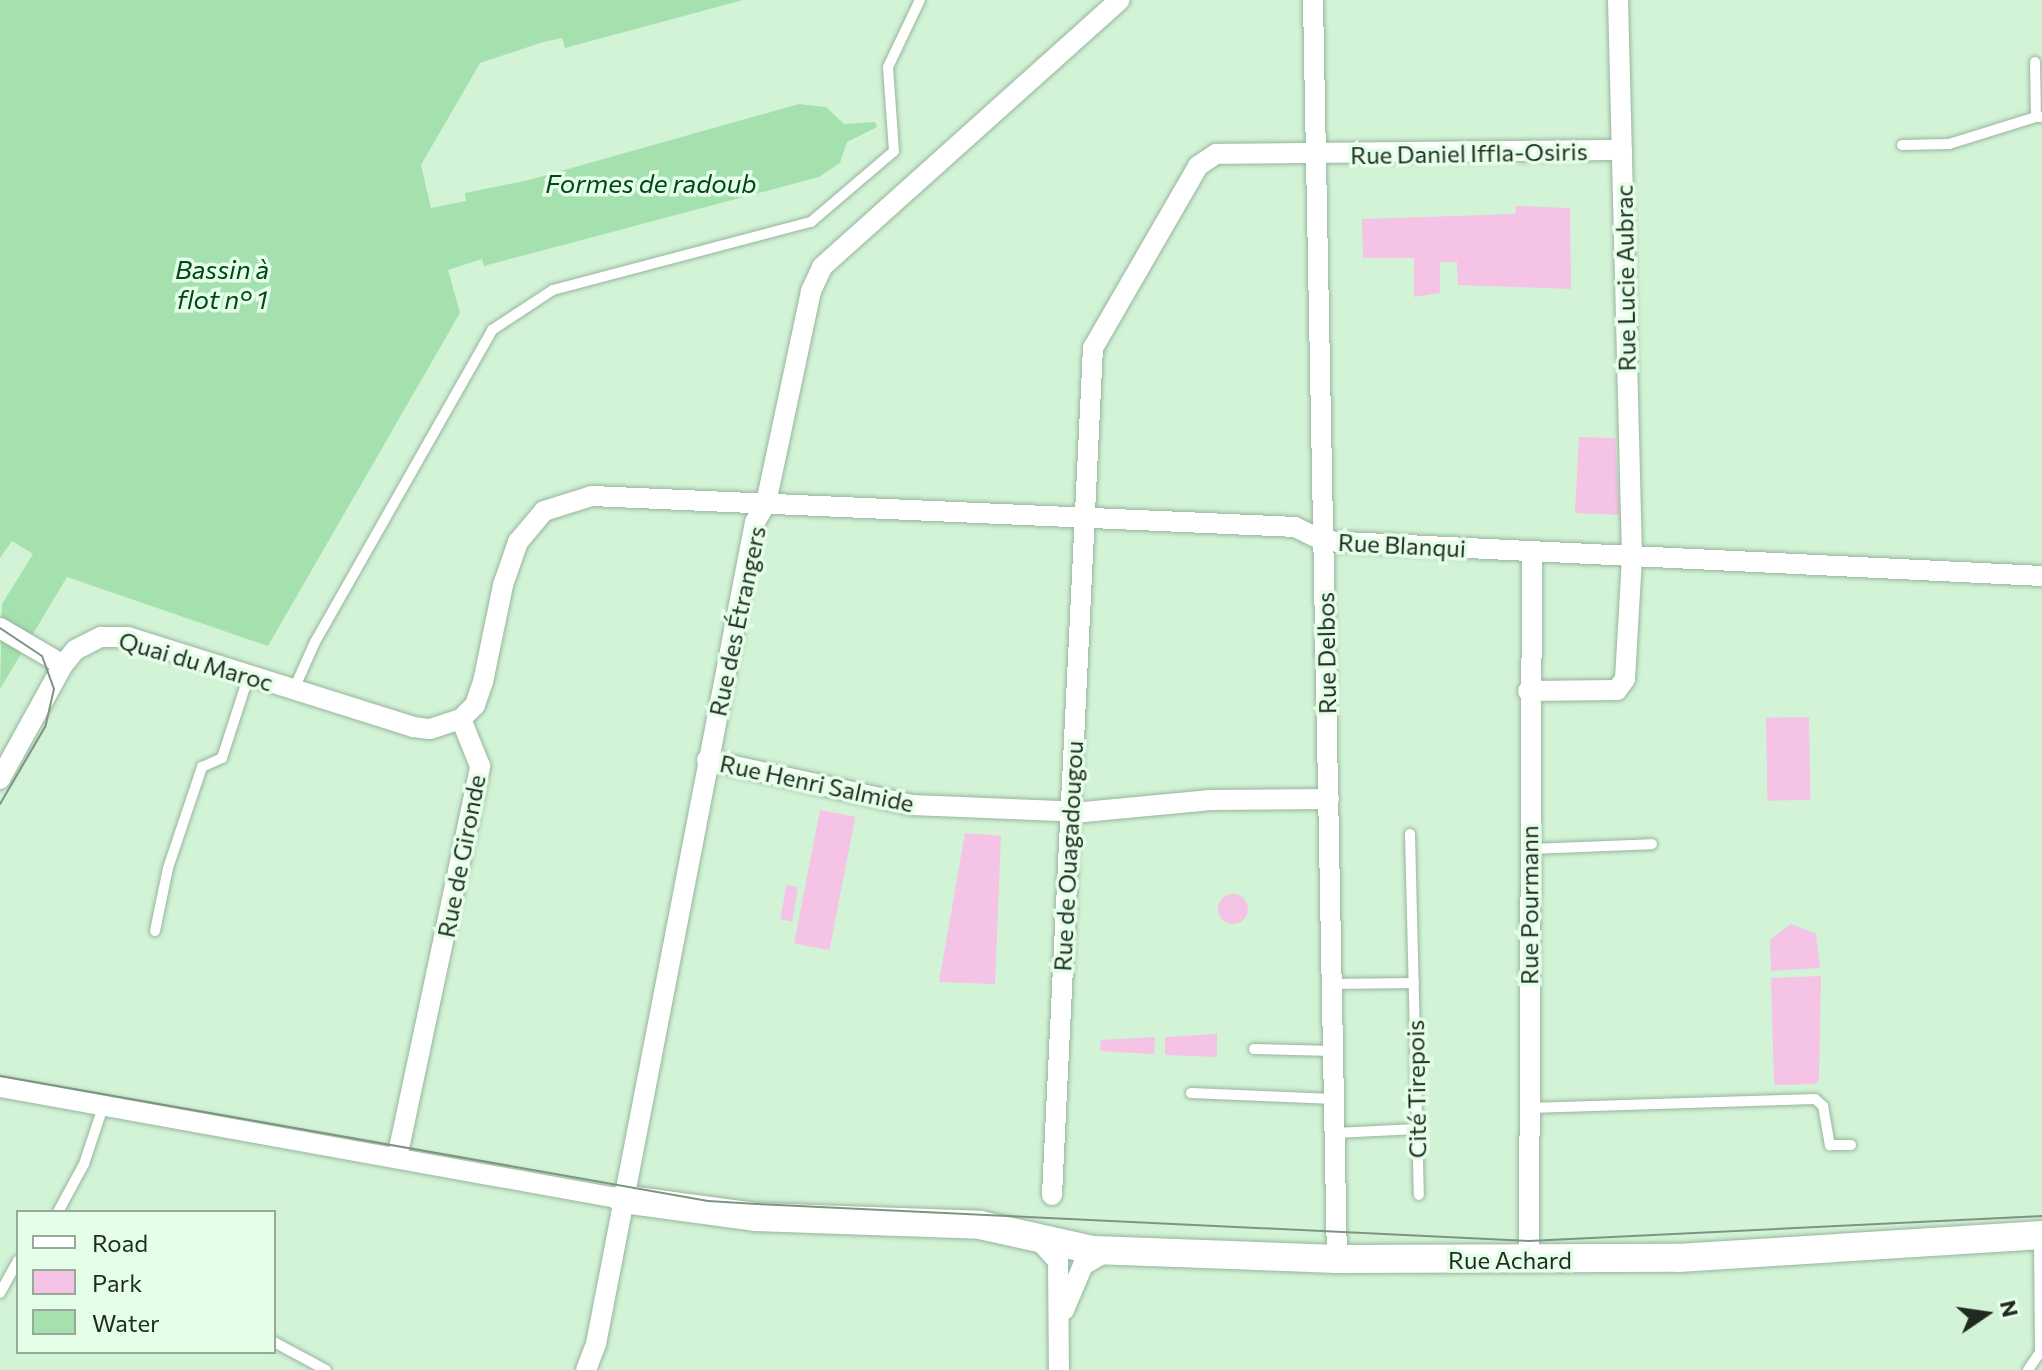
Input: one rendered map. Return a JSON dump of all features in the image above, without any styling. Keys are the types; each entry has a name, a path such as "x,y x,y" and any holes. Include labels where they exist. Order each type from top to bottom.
{"street":[{"name":"Rue des Étrangers","path":"586,1370 596,1344 707,760 738,632 755,522 766,503 811,291 822,267 1120,0"},
{"name":"Rue Delbos","path":"1313,0 1337,1259"},
{"name":"Rue Lucie Aubrac","path":"1528,691 1623,687 1632,556 1618,0"},
{"name":"Rue Daniel Iffla-Osiris","path":"1084,517 1093,348 1198,166 1216,154 1622,150"},
{"path":"461,719 475,705 483,682 510,562 525,533 544,511 592,496 766,503"},
{"name":"Rue Blanqui","path":"766,503 1295,527 1324,541 2042,576"},
{"name":"Rue de Ouagadougou","path":"1052,1195 1084,517"},
{"name":"Rue Pourmann","path":"1529,1259 1528,691 1532,551"},
{"path":"0,628 63,665"},
{"name":"Quai du Maroc","path":"0,779 63,665 86,642 117,635 413,727 430,729 461,719"},
{"name":"Rue de Gironde","path":"397,1158 480,766 461,719"},
{"name":"Rue Henri Salmide","path":"707,760 912,805 1070,812 1210,800 1329,799"},
{"path":"0,1087 622,1199"},
{"name":"Rue Achard","path":"622,1199 755,1217 980,1225 1040,1241 1111,1250 1337,1259 1678,1258 2040,1235"},
{"path":"1040,1241 1058,1261 1061,1318 1059,1370"},
{"path":"1061,1318 1083,1265 1111,1250"}],"lane":[{"path":"294,689 315,642 492,330 553,290 811,222 894,151 888,67 920,0"},
{"path":"1902,145 1949,144 2039,117 2035,62"},
{"path":"155,931 168,868 202,767 222,758 249,675"},
{"name":"Cité Tirepois","path":"1410,834 1419,1195"},
{"path":"1528,849 1652,844"},
{"path":"1332,984 1414,983"},
{"path":"1254,1049 1333,1051"},
{"path":"1191,1093 1334,1099"},
{"path":"1529,1108 1815,1099 1823,1106 1830,1145 1851,1145"},
{"path":"59,1210 95,1138 103,1107"},
{"path":"1335,1133 1417,1129"},
{"path":"2028,1370 2040,1352 2040,1235"},
{"path":"0,1293 16,1265"},
{"path":"276,1343 326,1370"}],"green space":[{"path":"1516,206 1570,208 1571,289 1458,285 1457,262 1440,262 1440,293 1414,297 1414,258 1363,258 1362,219 1515,214"},
{"path":"1579,437 1615,438 1620,515 1575,513"},
{"path":"1809,717 1810,800 1767,801 1766,718"},
{"path":"820,810 855,817 829,950 794,944"},
{"path":"965,833 1001,836 995,984 939,982"},
{"path":"786,885 798,887 792,921 781,920"},
{"path":"1233,894 1244,898 1248,909 1244,920 1233,924 1222,920 1218,909 1222,898"},
{"path":"1791,924 1816,934 1820,968 1771,971 1770,940"},
{"path":"1821,976 1819,1079 1816,1084 1774,1085 1771,978"},
{"path":"1217,1034 1217,1057 1165,1055 1165,1037"},
{"path":"1155,1037 1154,1054 1100,1051 1101,1040"}],"water":[{"name":"Bassin à flot n° 1","path":"0,0 743,0 565,48 562,38 543,42 480,63 421,165 431,208 466,201 465,193 529,180 799,104 826,107 844,124 875,122 877,127 847,142 840,163 819,177 484,266 482,259 448,270 460,313 268,646 67,577 0,689 2,604 33,554 12,541 0,558"}],"tram line":[{"path":"0,628 42,656 54,689 45,727 0,804"},
{"path":"0,1076 708,1201 1529,1241 2042,1216"}],"water label":[{"name":"Formes de radoub","path":"651,183"}]}
